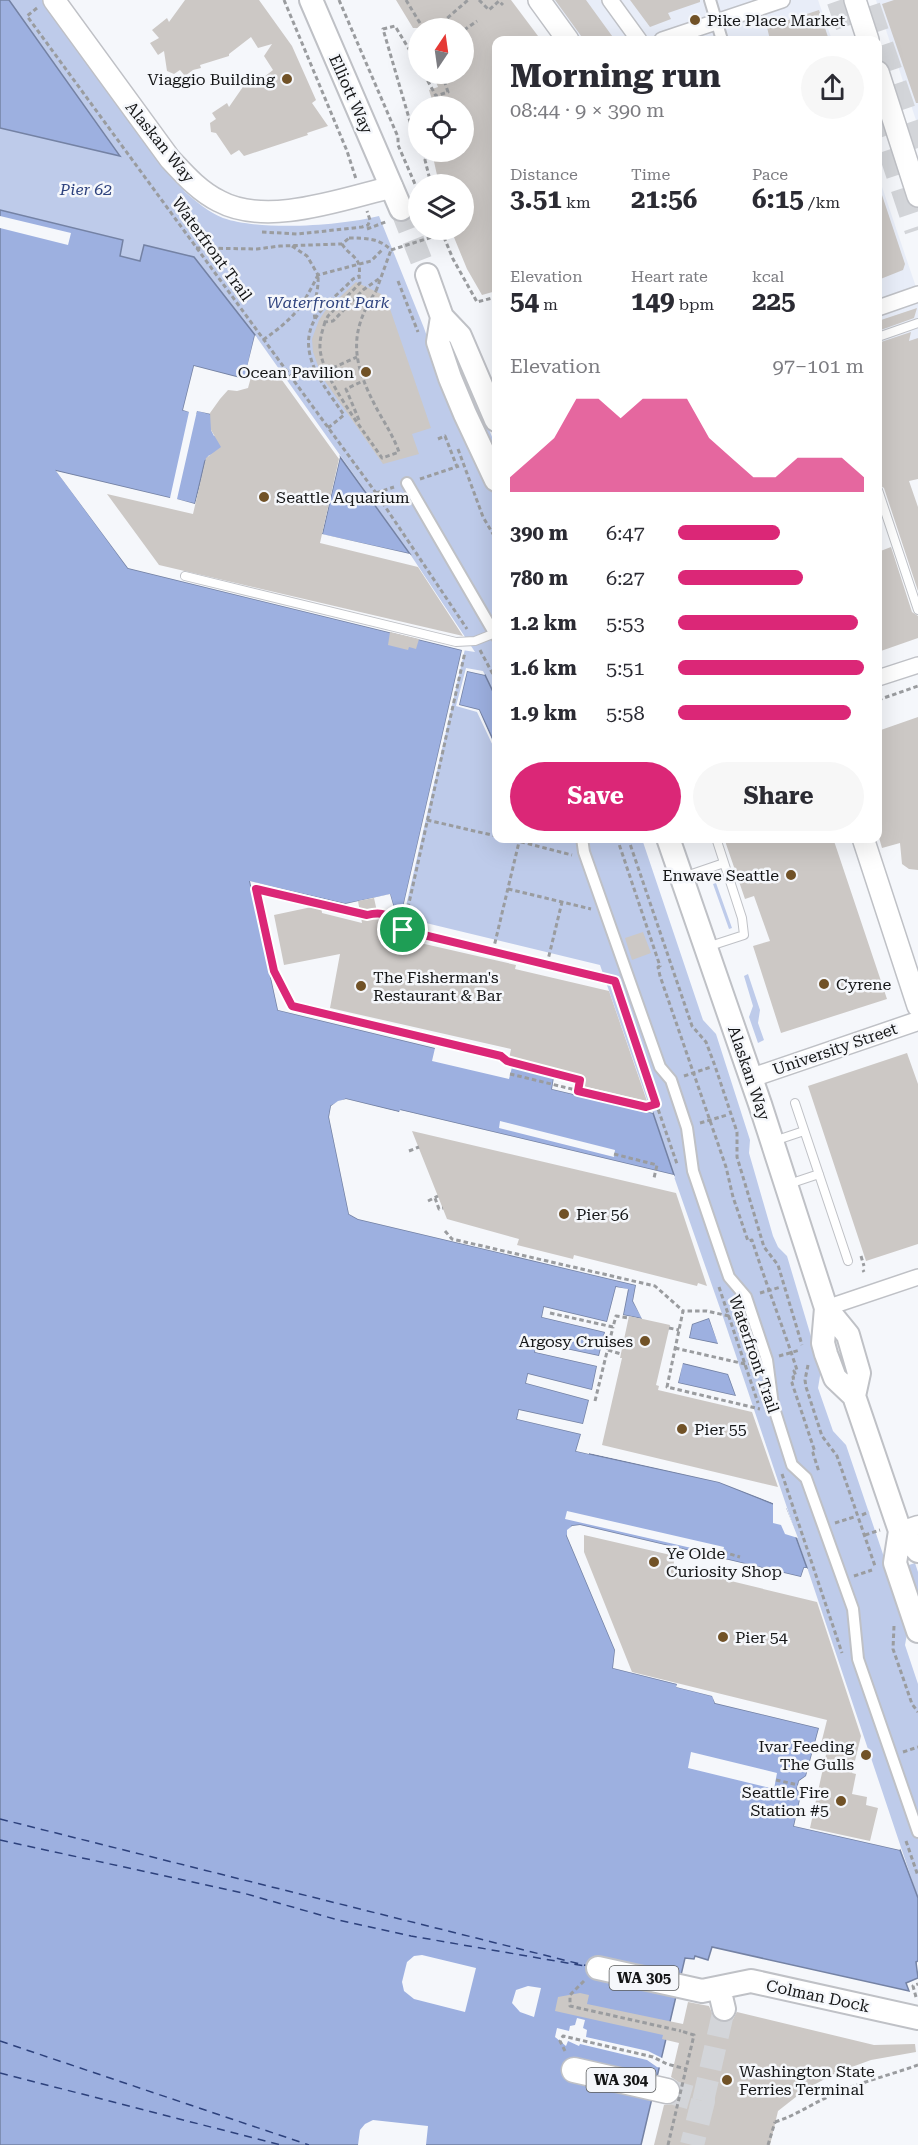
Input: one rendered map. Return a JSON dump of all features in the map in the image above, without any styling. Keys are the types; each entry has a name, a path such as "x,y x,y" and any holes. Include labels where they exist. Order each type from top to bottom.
{"highway":[{"name":"WA 304","path":"574,2070 667,2091"}],"main road":[{"name":"Alaskan Way","path":"54,0 170,159 192,183 221,202 245,210 271,212 298,209 392,188"},
{"path":"539,0 565,36"},
{"path":"855,0 867,36"},
{"name":"Elliott Way","path":"314,8 392,188"},
{"path":"882,84 918,196"},
{"path":"392,188 401,209"},
{"path":"427,275 442,317 460,336 492,411"},
{"path":"442,317 438,342 465,414 492,471"},
{"name":"Alaskan Way","path":"670,843 773,1142 826,1308 848,1335 859,1373 854,1396 918,1551"},
{"path":"865,843 918,1006"},
{"name":"Alaskan Way","path":"909,1528 895,1563 918,1631"},
{"name":"Colman Dock","path":"598,1968 702,1991 721,1999 751,1982 918,2018"}],"street":[{"path":"610,0 636,36"},
{"path":"710,0 721,36"},
{"path":"674,36 782,0"},
{"path":"882,307 918,294"},
{"path":"407,483 492,628"},
{"path":"882,677 918,665"},
{"path":"583,843 660,1067 670,1080 687,1128 693,1171 729,1277 746,1298 767,1360 773,1405 792,1465 806,1478 853,1609 858,1659 918,1832"},
{"name":"University Street","path":"751,1078 918,1021"},
{"path":"826,1308 918,1277"}],"lane":[{"path":"882,336 918,323"},
{"path":"882,502 918,610"},
{"path":"185,576 456,642 475,641 492,636"},
{"path":"705,947 744,935 742,918 718,843"},
{"path":"682,878 724,863"},
{"path":"795,1103 848,1261"},
{"path":"773,1142 804,1131"},
{"path":"786,1185 819,1174"}],"path":[{"path":"284,0 347,151"},
{"path":"339,0 398,137 398,145 411,174"},
{"path":"406,0 417,18"},
{"path":"447,18 468,0"},
{"path":"479,0 489,10 499,0 503,5"},
{"name":"Waterfront Trail","path":"35,10 27,16 328,428 444,593"},
{"path":"408,47 395,26 382,29 408,115"},
{"path":"440,96 448,92 445,84"},
{"path":"362,227 368,225 370,220"},
{"path":"367,229 377,225"},
{"path":"196,248 257,249 291,245 342,244 349,238 383,242 392,250"},
{"path":"342,244 346,251 355,255 358,261 360,283 328,316 320,346 326,371 382,458 399,452 363,381 355,343 358,326 366,305 376,291 392,250 420,240"},
{"path":"446,240 477,302 492,298"},
{"path":"291,245 308,256 318,275 318,295 313,311 315,319"},
{"path":"263,340 289,322 303,304 318,275 371,261 383,249"},
{"path":"328,428 344,415 311,362 309,335 315,319 347,285 359,276"},
{"path":"325,322 333,321 348,304 380,278"},
{"path":"326,371 357,357"},
{"path":"363,381 346,388 364,429"},
{"path":"438,439 445,436 492,532"},
{"path":"449,469 460,466"},
{"path":"403,930 468,642"},
{"path":"882,699 918,686"},
{"path":"427,820 492,835"},
{"path":"493,951 519,843"},
{"path":"523,843 574,855 571,847"},
{"path":"619,843 660,966 658,967 660,976 726,1167 748,1242 752,1240 766,1286 797,1370 792,1383 820,1474"},
{"path":"630,843 692,1026 705,1039 715,1066 737,1132 737,1157 764,1247 778,1264 805,1354"},
{"path":"578,1091 580,1080 507,1061 501,1056 292,1006 274,971 256,889 367,915 377,912 387,915 403,930 615,981 612,971"},
{"path":"508,889 592,909 588,898"},
{"path":"547,964 562,902"},
{"path":"644,1065 677,1165"},
{"path":"510,1074 646,1107 656,1104"},
{"path":"409,1151 419,1147"},
{"path":"614,1154 657,1165 654,1178"},
{"path":"428,1201 437,1197 439,1209 443,1208"},
{"path":"445,1231 452,1239 655,1286 683,1311 706,1311 729,1316"},
{"name":"Waterfront Trail","path":"716,1280 763,1419"},
{"path":"683,1311 667,1387 760,1409"},
{"path":"550,1313 613,1327"},
{"path":"595,1401 616,1316 629,1318"},
{"path":"669,1328 679,1330"},
{"path":"675,1348 745,1364"},
{"path":"607,1350 621,1353"},
{"path":"808,1363 806,1388 822,1436 837,1456 860,1515 878,1574"},
{"path":"781,1472 846,1663"},
{"path":"860,1515 869,1512"},
{"path":"865,1535 875,1532"},
{"path":"723,1552 740,1557"},
{"path":"893,1620 893,1648 912,1704 918,1712"},
{"path":"776,1780 798,1785"},
{"path":"904,1835 918,1876"},
{"path":"918,1984 913,1986 918,2001"},
{"path":"570,1995 570,2006 694,2035 668,2145"},
{"path":"574,2070 560,2041 563,2036 653,2057 686,2069"},
{"path":"768,2145 775,2122 795,2116 818,2101 836,2093 918,2065"}],"shaded area":[{"path":"0,0 9,0 120,156 0,128"},
{"name":"Pike Place Market","path":"551,0 818,0 831,36 577,36"},
{"path":"876,0 918,0 918,126"},
{"path":"882,187 918,293 918,441 882,453"},
{"path":"0,210 123,240 120,256 140,261 144,245 194,257 255,335 245,379 194,366 183,410 196,413 197,410 211,414 217,436 227,446 205,461 195,504 57,471 128,568 462,650 401,917 396,915 390,895 345,904 250,882 278,1010 554,1077 552,1089 653,1113 674,1175 346,1099 331,1106 329,1117 349,1214 358,1219 636,1285 633,1301 643,1319 623,1315 628,1290 616,1287 607,1322 544,1307 542,1317 605,1332 599,1356 538,1343 535,1352 597,1366 592,1390 528,1374 526,1383 589,1400 583,1424 519,1410 517,1419 581,1434 576,1451 719,1482 786,1509 807,1568 804,1568 801,1577 580,1525 572,1526 567,1536 615,1650 613,1668 677,1684 677,1687 713,1696 715,1703 819,1728 806,1776 799,1781 797,1789 801,1795 794,1826 900,1850 918,1898 918,1961 916,1962 918,1978 906,1983 909,1991 712,1947 708,1960 695,1956 694,1959 685,1958 641,2145 0,2145"},
{"path":"340,457 410,554 322,535"},
{"path":"467,671 485,675 492,690 492,738 479,710 459,705"},
{"path":"709,1318 719,1344 689,1338 692,1324"},
{"path":"682,1363 728,1374 736,1396 678,1383"}],"green space":[{"name":"Waterfront Park","path":"9,0 44,0 185,192 212,213 239,222 278,226 343,222 379,216 424,328 450,402 492,491 492,843 643,843 703,1020 716,1034 750,1140 749,1153 773,1236 778,1247 787,1256 821,1370 818,1388 833,1431 846,1445 887,1566 907,1634 905,1645 918,1684 918,1898 722,1314 600,965 401,917 462,650 475,652 410,554 255,335 194,257 144,245 140,261 119,256 123,240 0,210 0,128 120,155"},
{"path":"448,339 464,366 492,437 492,449 478,421"},
{"path":"716,883 732,928 729,929 713,884"},
{"path":"748,974 760,1010 758,1023 764,1040 758,1043 749,1017 753,1006 744,976"},
{"path":"915,1563 918,1572 918,1601 906,1566"}],"pier":[{"path":"0,216 71,233 68,245 0,228"},
{"path":"255,335 257,338 246,381 196,369 187,408 194,410 197,407 204,382 230,388 231,392 220,404 223,407 221,413 214,413 214,424 216,433 220,434 240,454 232,461 219,454 210,458 197,506 64,476 130,566 465,649 403,919 393,917 388,898 345,907 254,885 281,1008 555,1074 557,1077 555,1086 652,1110 653,1113 552,1089 554,1077 512,1067 509,1079 432,1061 435,1048 278,1010 250,881 345,904 390,894 396,915 401,916 462,650 128,568 56,471 170,498 189,412 183,410 194,366 244,379","holes":["197,411 211,414 211,430 214,436 218,436 237,455 232,458 219,451 208,456 195,504 177,499"]},
{"path":"338,454 340,457 322,534 411,556 320,536"},
{"path":"466,668 483,671 485,675 467,671 459,705 479,710 492,744 477,712 456,706"},
{"path":"346,1099 674,1175 675,1178 402,1113 399,1115 346,1102 334,1108 332,1117 352,1212 359,1216 639,1283 636,1300 646,1318 643,1322 620,1317 625,1292 618,1290 608,1325 546,1310 545,1315 608,1331 600,1359 540,1346 539,1350 599,1364 593,1393 530,1378 529,1381 591,1397 585,1426 521,1414 521,1417 582,1431 584,1434 580,1449 720,1479 775,1500 785,1505 798,1538 785,1534 781,1525 773,1523 773,1503 719,1482 576,1451 581,1434 517,1419 519,1410 583,1424 589,1400 526,1383 528,1374 592,1390 597,1366 535,1352 538,1343 599,1356 605,1332 542,1317 544,1307 607,1322 616,1287 628,1289 623,1315 642,1319 633,1301 636,1285 358,1219 349,1214 329,1117 331,1106"},
{"path":"500,1121 615,1150 614,1157 499,1128"},
{"path":"708,1315 712,1317 720,1347 686,1339 690,1322","holes":["709,1318 718,1344 689,1338 692,1324"]},
{"path":"682,1360 730,1371 739,1398 676,1385","holes":["683,1363 728,1374 736,1396 678,1383"]},
{"path":"567,1511 724,1547 722,1555 565,1519"},
{"path":"580,1525 801,1577 804,1568 807,1568 804,1579 801,1580 580,1528 570,1532 617,1649 617,1666 678,1681 680,1685 714,1694 717,1700 820,1725 822,1729 809,1777 802,1783 801,1788 804,1795 798,1824 899,1847 900,1850 794,1826 801,1795 797,1789 799,1781 806,1776 819,1728 715,1703 712,1696 676,1687 677,1684 613,1668 615,1650 567,1536 567,1530 572,1526"},
{"path":"691,1752 777,1773 774,1789 688,1768"},
{"path":"422,1955 476,1968 465,2012 414,1999 404,1991 402,1982 407,1962 414,1956"},
{"path":"528,1986 541,1988 534,2017 520,2012 512,2003 516,1990"},
{"path":"577,2018 585,2020 583,2028 587,2030 586,2037 648,2051 664,2059 662,2068 647,2060 580,2044 579,2046 568,2041 566,2046 555,2037 557,2028 569,2031 570,2026 575,2025"},
{"path":"373,2120 428,2126 426,2145 358,2145 360,2130"}],"building":[{"name":"Viaggio Building","path":"185,0 259,0 292,46 316,100 312,103 328,126 244,156 239,150 231,155 216,133 211,132 210,123 216,119 212,113 227,103 229,107 247,81 254,85 273,70 264,56 272,44 258,48 251,37 229,56 200,65 201,68 185,76 180,70 174,74 167,71 164,51 158,55 150,43 159,38 152,30 167,18 169,22"},
{"path":"396,0 511,0 538,36 492,36 492,292 482,295 467,269 455,240 474,240 474,174 437,174 434,162 474,162 474,96 431,96 429,90 438,87 437,84 474,84 474,18 408,20"},
{"path":"555,0 586,0 612,36 581,36"},
{"path":"630,0 700,0 700,2 668,13 671,19 650,27"},
{"path":"894,0 918,0 918,103 916,103 882,4"},
{"path":"819,10 828,36 769,36 767,27"},
{"path":"882,195 905,264 903,270 882,278"},
{"name":"Ocean Pavilion","path":"356,282 381,294 389,306 431,428 412,434 419,454 383,464 322,377 313,352 312,339 319,320 325,311"},
{"path":"917,308 914,318 882,330 882,320"},
{"path":"911,332 909,341 918,338 918,479 909,481 918,507 918,591 882,487 882,342"},
{"path":"253,370 279,376 339,459 320,543 418,567 463,636 159,565 107,494 193,514 206,458 221,447 211,430 210,413 228,390 237,391 248,388"},
{"path":"891,547 912,612 918,616 918,638 882,651 882,550"},
{"path":"390,632 419,639 416,649 409,647 408,650 388,645"},
{"path":"918,717 918,870 909,869 902,864 900,843 882,848 881,843 882,730"},
{"path":"726,843 835,843 887,999 781,1033 753,946 770,941 754,896 745,899"},
{"path":"374,898 378,916 385,918 381,932 516,965 515,969 609,991 647,1101 583,1086 585,1077 509,1059 511,1049 330,1008 340,954 284,965 274,915 321,905 322,913 362,923 358,901"},
{"path":"643,932 651,953 632,960 625,938"},
{"path":"907,1053 918,1084 918,1244 866,1261 808,1086"},
{"name":"Pier 56","path":"412,1131 676,1193 707,1286 698,1283 697,1286 574,1255 573,1259 517,1245 519,1239 447,1219"},
{"name":"Pier 55","path":"629,1316 670,1325 656,1385 659,1386 658,1390 752,1412 778,1487 602,1445"},
{"name":"Pier 54","path":"584,1535 675,1556 673,1567 817,1602 861,1736 852,1773 856,1774 852,1794 867,1797 866,1805 878,1808 870,1841 810,1828 827,1750 820,1748 827,1720 632,1672 584,1552"},
{"name":"Washington State Ferries Terminal","path":"580,1993 589,1995 587,2004 683,2024 688,2002 709,2006 714,2018 721,2022 733,2019 737,2012 874,2045 915,2044 916,2052 871,2060 838,2072 806,2089 778,2111 770,2145 654,2145 664,2105 672,2104 681,2095 680,2086 671,2077 679,2043 662,2039 663,2035 555,2011 558,1997"}],"ferry route":[{"path":"0,1819 588,1966"},
{"path":"0,1840 243,1893 338,1920 411,1936 585,1966"},
{"path":"0,2041 309,2145"},
{"path":"0,2073 281,2145"}],"tunnel":[{"path":"840,0 853,36"},
{"path":"867,7 877,36"},
{"path":"882,51 918,157"},
{"path":"882,122 918,230"},
{"path":"401,209 427,275"},
{"path":"703,2101 724,2009"},
{"path":"667,2091 703,2101 692,2145"}],"place":[{"name":"Pike Place Market","path":"695,20"},
{"name":"Viaggio Building","path":"287,79"},
{"name":"Ocean Pavilion","path":"366,372"},
{"name":"Seattle Aquarium","path":"264,497"},
{"name":"Enwave Seattle","path":"791,875"},
{"name":"Cyrene","path":"824,984"},
{"name":"The Fisherman's Restaurant & Bar","path":"361,986"},
{"name":"Pier 56","path":"564,1214"},
{"name":"Argosy Cruises","path":"645,1341"},
{"name":"Pier 55","path":"682,1429"},
{"name":"Ye Olde Curiosity Shop","path":"654,1562"},
{"name":"Pier 54","path":"723,1637"},
{"name":"Ivar Feeding The Gulls","path":"866,1755"},
{"name":"Seattle Fire Station #5","path":"841,1801"},
{"name":"Washington State Ferries Terminal","path":"727,2080"}],"route":[{"path":"256,889 367,915 377,912 387,915 403,930 615,981 656,1104 646,1107 578,1091 580,1080 507,1061 501,1056 292,1006 274,971 256,889"}],"park label":[{"name":"Pier 62","path":"86,189"}]}
